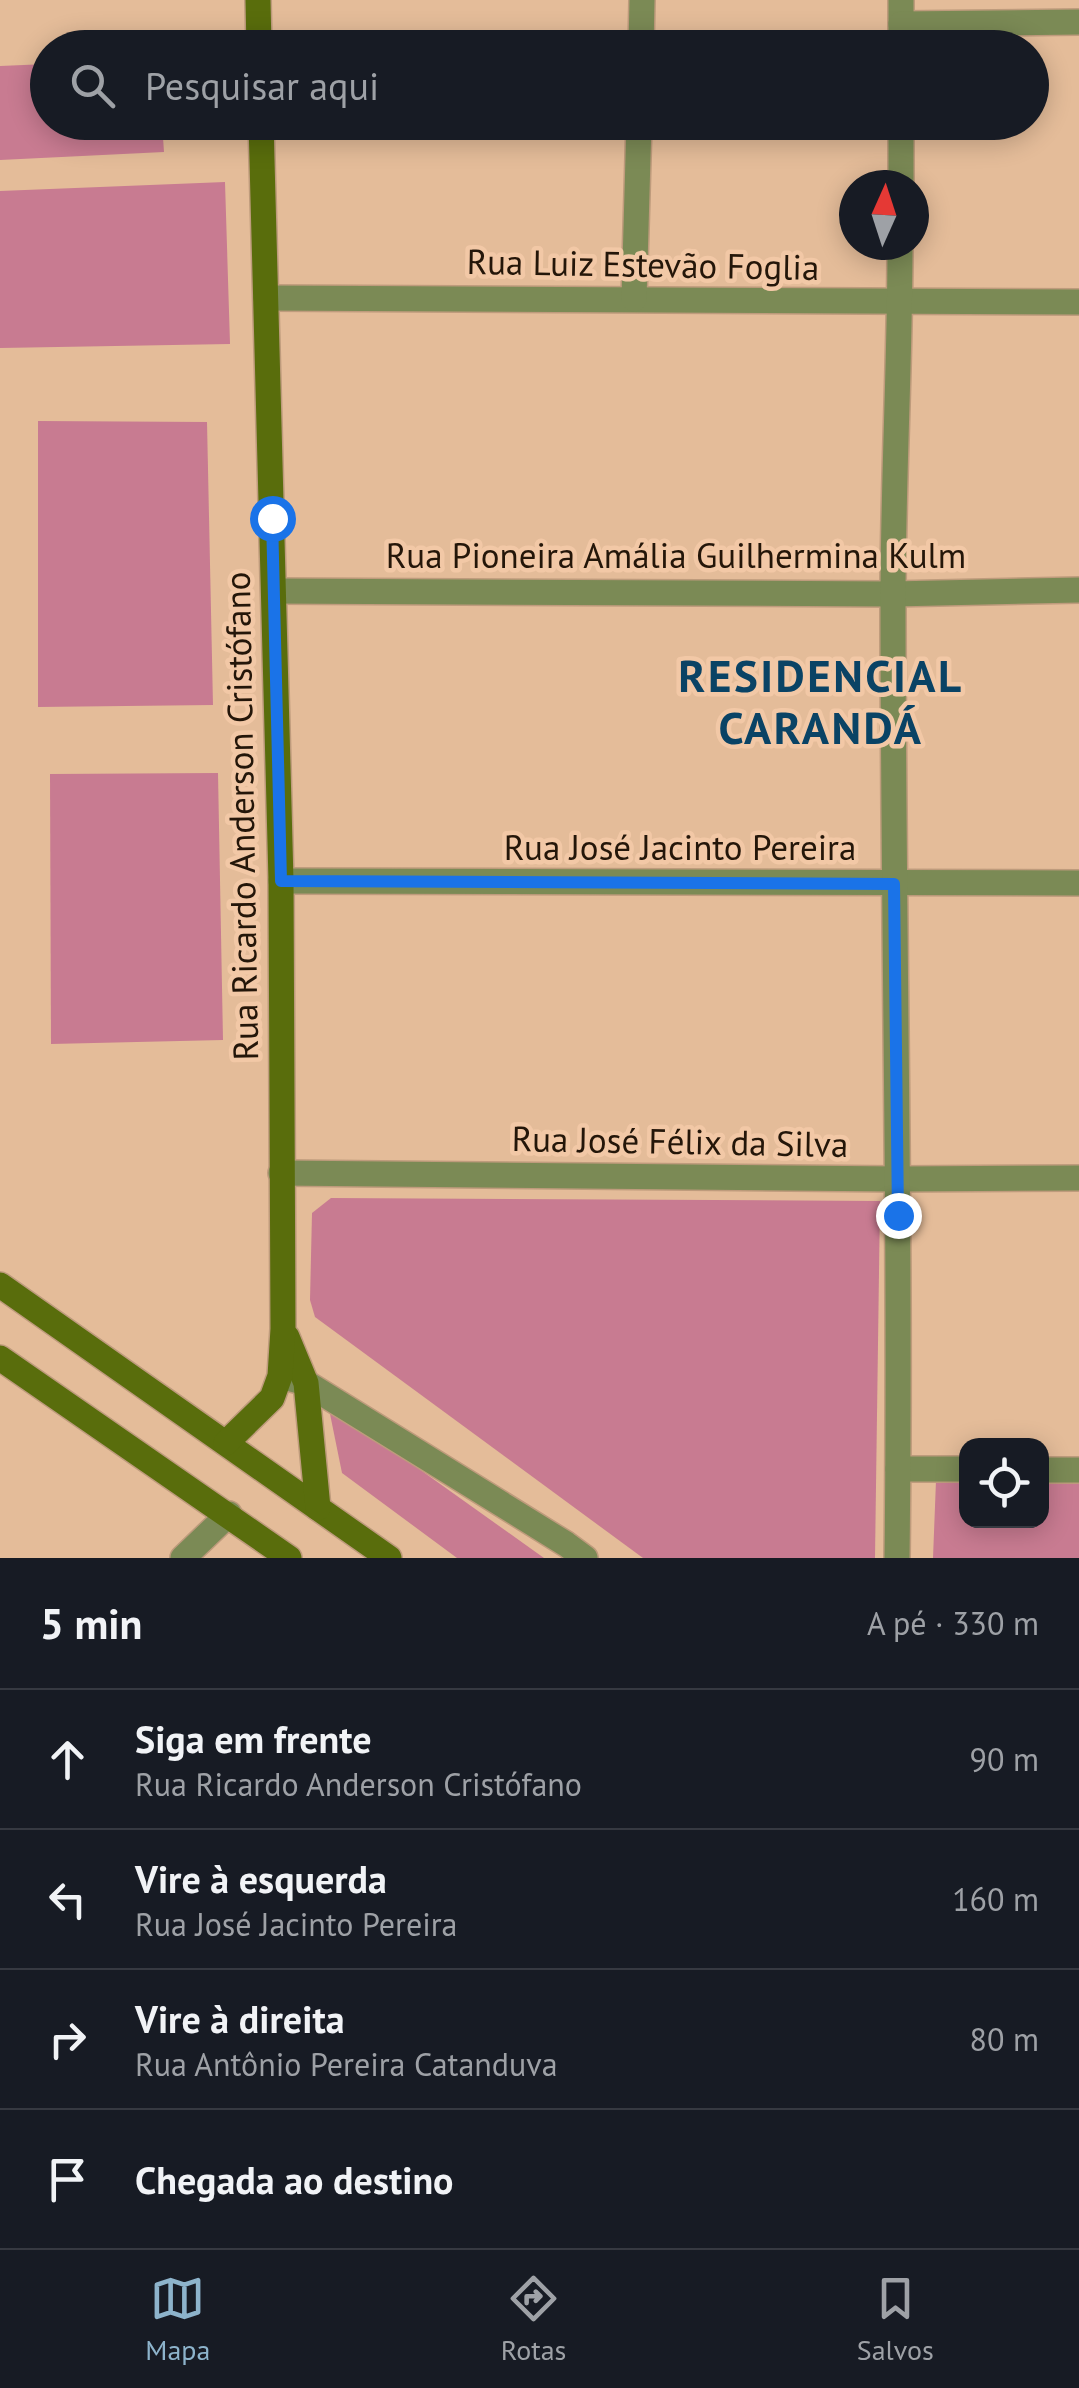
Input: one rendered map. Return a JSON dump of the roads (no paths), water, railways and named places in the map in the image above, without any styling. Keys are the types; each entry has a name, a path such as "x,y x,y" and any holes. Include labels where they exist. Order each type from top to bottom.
{"street":[{"path":"258,0 259,30"},
{"path":"641,30 642,0"},
{"path":"901,24 1079,22"},
{"name":"Rua Ricardo Anderson Cristófano","path":"262,140 281,881 280,1376"},
{"path":"634,299 638,140"},
{"path":"900,170 901,140"},
{"path":"896,1558 898,1179 893,594 900,260"},
{"name":"Rua Luiz Estevão Foglia","path":"266,298 1079,302"},
{"name":"Rua Pioneira Amália Guilhermina Kulm","path":"274,591 893,594 1079,590"},
{"name":"Rua José Jacinto Pereira","path":"281,881 1079,883"},
{"name":"Rua José Félix da Silva","path":"281,1172 1079,1178"},
{"path":"0,1285 389,1558"},
{"path":"283,1329 306,1383 318,1508"},
{"path":"0,1358 290,1558"},
{"path":"226,1443 272,1398 280,1376 306,1383 585,1558"},
{"path":"898,1469 959,1469"},
{"path":"1049,1470 1079,1470"},
{"path":"183,1558 229,1514"}],"district":[{"name":"RESIDENCIAL CARANDÁ","path":"821,702"}]}
